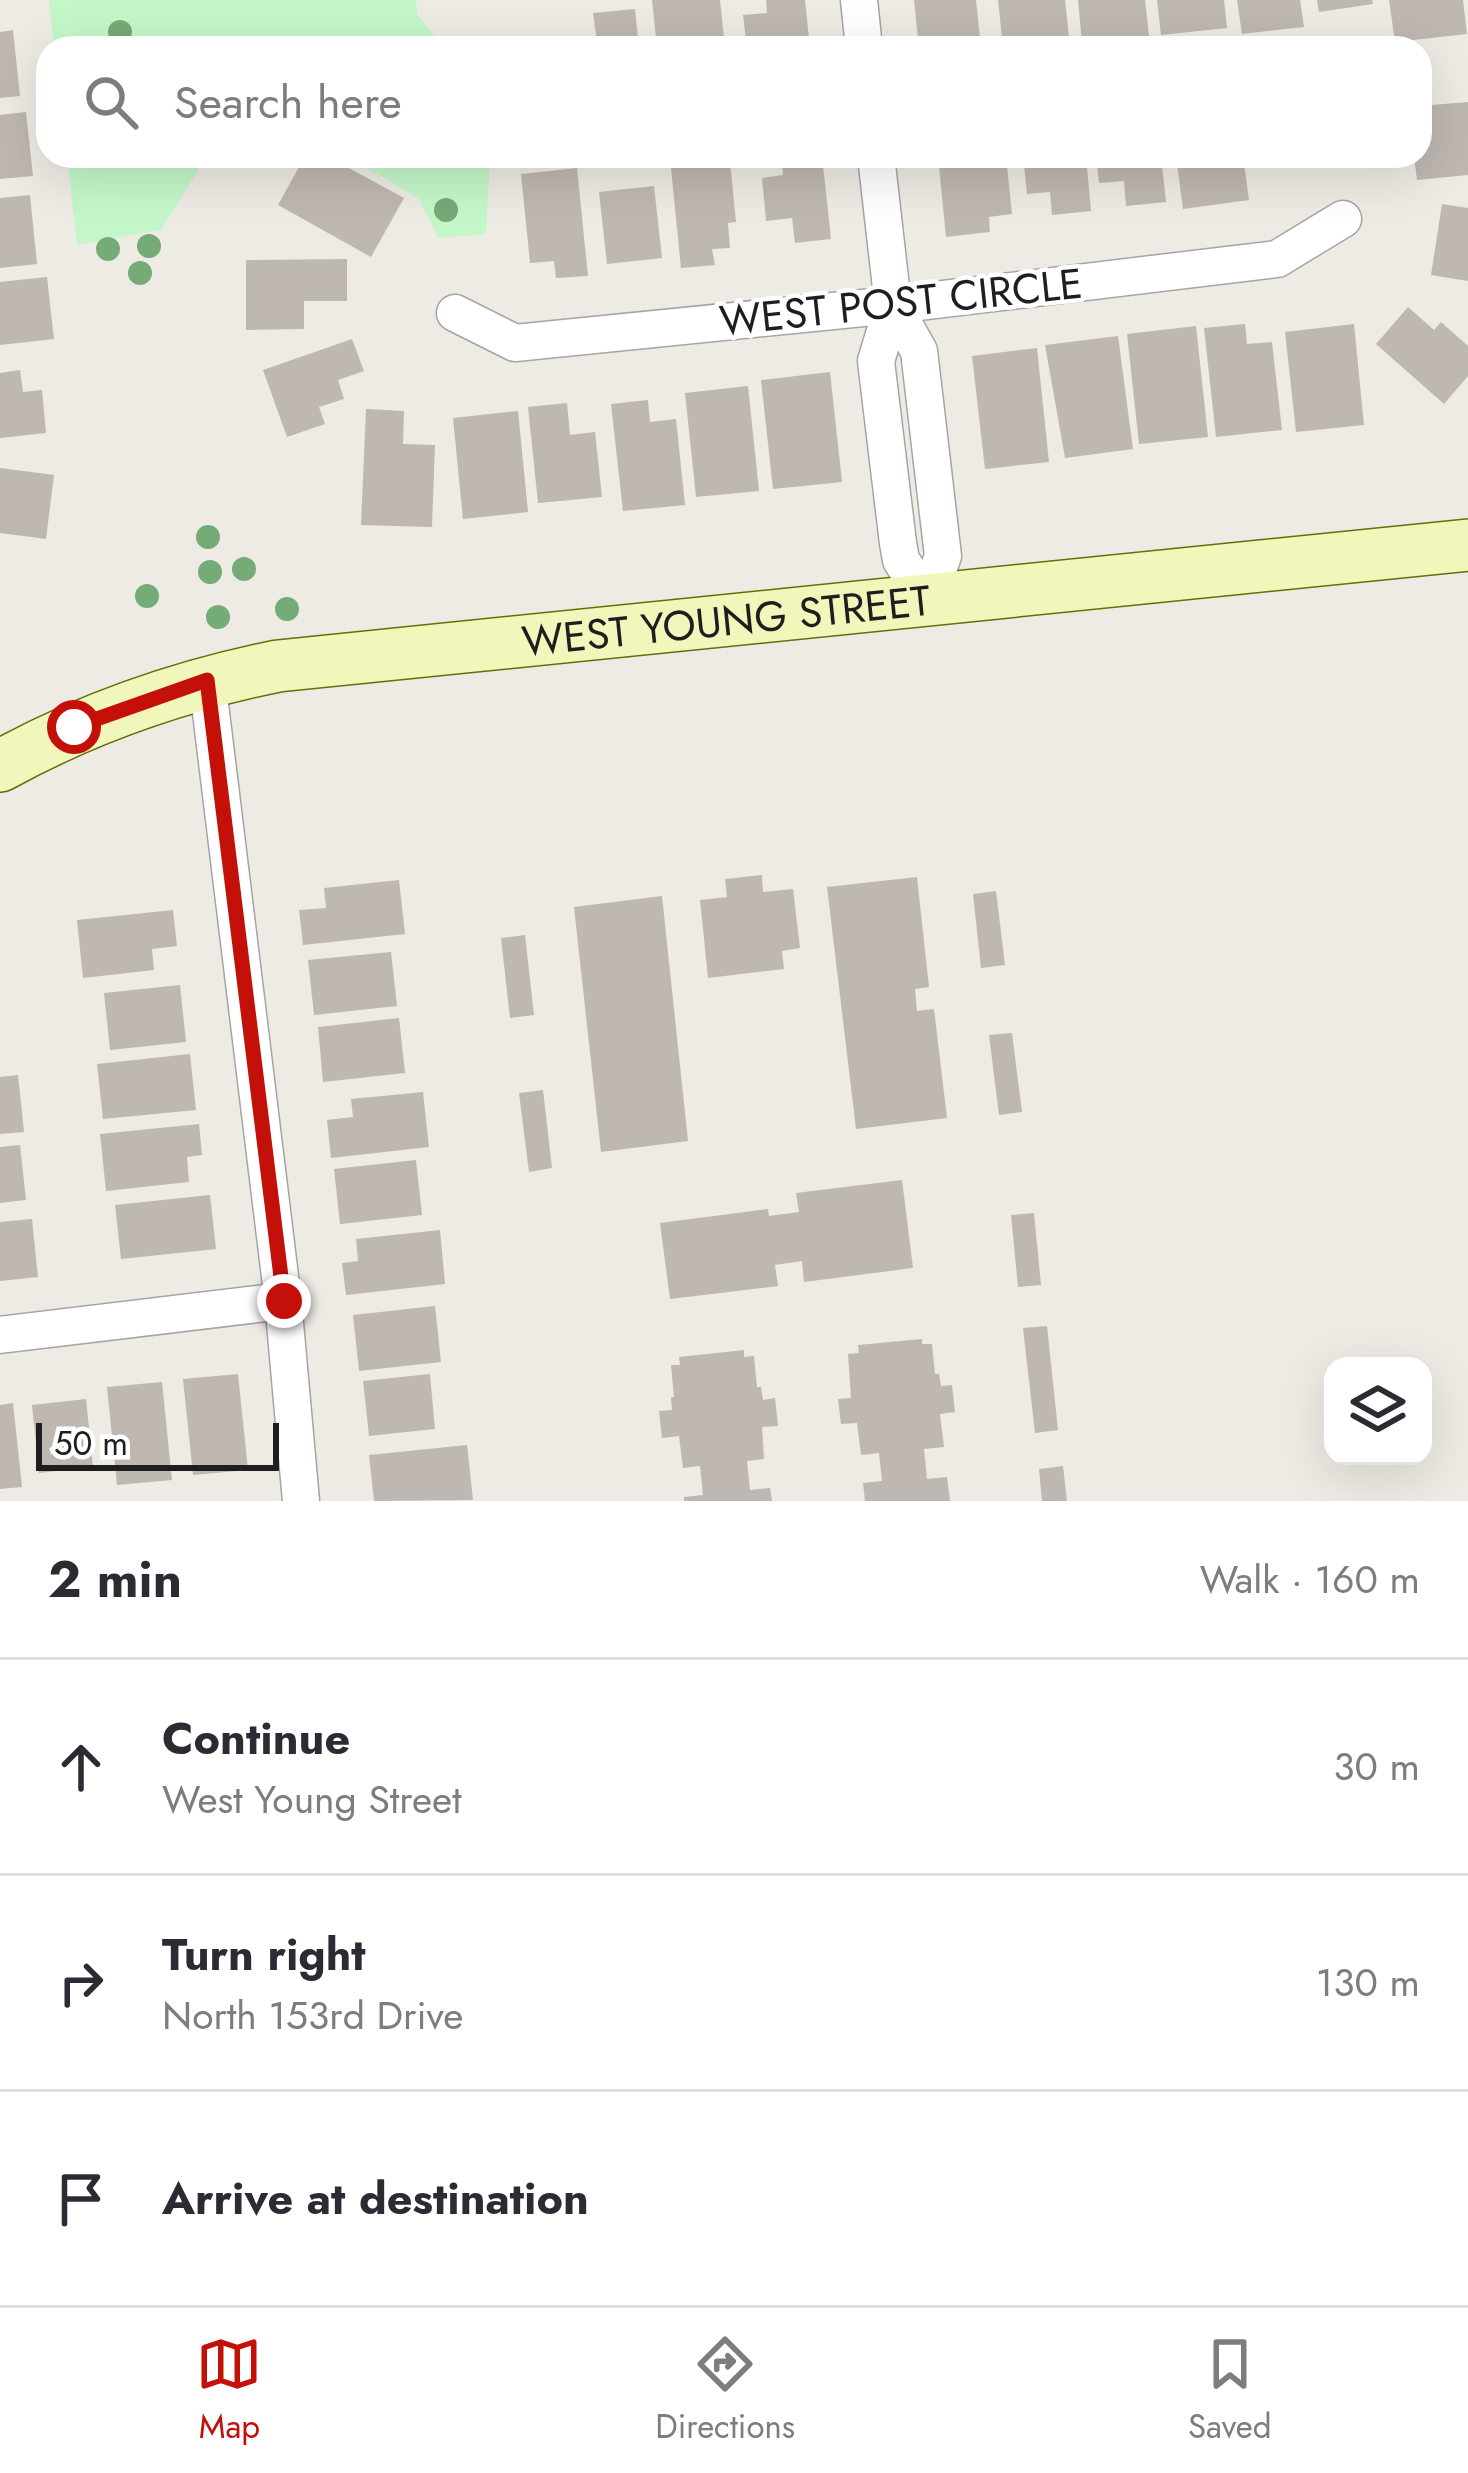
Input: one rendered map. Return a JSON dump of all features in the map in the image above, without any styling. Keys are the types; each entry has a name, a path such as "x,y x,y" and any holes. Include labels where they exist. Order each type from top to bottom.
{"street":[{"path":"859,0 863,36"},
{"path":"877,168 892,305 919,351 943,556 926,602"},
{"name":"WEST POST CIRCLE","path":"455,313 515,343 892,305 1277,259 1343,220"},
{"name":"WEST YOUNG STREET","path":"0,766 74,727 207,680 278,666 1468,545"},
{"path":"207,680 284,1301 301,1501"},
{"path":"0,1335 284,1301"}],"green space":[{"path":"49,0 416,0 417,15 435,36 53,36"},
{"path":"68,168 200,168 161,230 77,245"},
{"path":"367,168 489,168 486,234 438,238 419,199"}],"building":[{"path":"652,0 720,0 724,36 656,36"},
{"path":"766,0 805,0 809,36 746,36 743,15 767,13"},
{"path":"914,0 976,0 980,36 918,36"},
{"path":"998,0 1065,0 1069,36 1002,36"},
{"path":"1078,0 1145,0 1149,36 1081,36"},
{"path":"1157,0 1224,0 1227,28 1161,35"},
{"path":"1237,0 1300,0 1304,27 1242,34"},
{"path":"1317,0 1372,0 1373,4 1319,12"},
{"path":"1389,0 1463,0 1467,34 1394,36"},
{"path":"635,9 638,36 596,36 593,13"},
{"path":"13,30 20,96 0,98 0,32"},
{"path":"1468,102 1468,175 1417,180 1416,168 1432,168 1432,105"},
{"path":"26,112 33,176 0,179 0,115"},
{"path":"298,168 349,168 404,198 371,257 278,205"},
{"path":"577,168 588,276 556,278 554,261 530,263 521,174"},
{"path":"671,168 731,168 736,222 728,223 730,248 712,249 715,265 681,268"},
{"path":"782,168 823,168 831,239 795,243 792,218 766,221 762,178 783,175"},
{"path":"939,168 1007,168 1012,214 989,217 990,232 946,237"},
{"path":"1024,168 1087,168 1091,211 1052,215 1050,192 1027,194"},
{"path":"1097,168 1162,168 1166,202 1126,206 1124,181 1099,183"},
{"path":"1178,168 1245,168 1249,200 1183,209"},
{"path":"654,186 662,258 607,264 599,192"},
{"path":"30,195 37,264 0,268 0,198"},
{"path":"1442,204 1468,208 1468,281 1431,275"},
{"path":"347,259 347,301 304,301 304,329 246,330 246,260"},
{"path":"47,277 54,339 0,345 0,282"},
{"path":"1408,307 1434,330 1441,322 1468,346 1468,376 1444,404 1376,344"},
{"path":"1245,324 1247,344 1272,342 1282,430 1216,437 1204,328"},
{"path":"1354,324 1364,425 1296,432 1285,332"},
{"path":"1196,326 1208,437 1139,444 1127,334"},
{"path":"1118,336 1133,449 1065,458 1045,345"},
{"path":"352,339 364,371 338,380 344,399 319,407 325,424 287,437 263,370"},
{"path":"1037,348 1049,462 985,469 972,356"},
{"path":"20,370 23,392 42,390 46,433 0,438 0,373"},
{"path":"830,372 842,482 773,489 761,380"},
{"path":"748,386 759,491 696,497 685,393"},
{"path":"648,400 650,422 676,419 685,505 623,511 611,404"},
{"path":"567,403 570,435 595,432 602,497 538,503 528,407"},
{"path":"366,409 404,411 403,444 435,445 432,527 361,525"},
{"path":"518,411 528,512 463,519 453,418"},
{"path":"0,468 54,475 46,539 0,533"},
{"path":"762,875 763,892 793,889 800,948 782,951 784,969 708,978 700,900 727,897 725,879"},
{"path":"917,877 929,987 915,989 917,1011 934,1009 947,1118 856,1129 827,887"},
{"path":"399,880 405,934 303,945 299,910 326,908 324,888"},
{"path":"996,891 1005,965 981,968 973,894"},
{"path":"662,896 688,1141 601,1152 574,907"},
{"path":"173,910 177,946 152,949 154,970 83,978 77,920"},
{"path":"525,935 534,1015 510,1018 501,938"},
{"path":"391,952 397,1006 314,1015 308,960"},
{"path":"180,985 186,1042 110,1050 104,993"},
{"path":"399,1018 405,1073 323,1082 318,1027"},
{"path":"1012,1033 1022,1112 999,1115 989,1035"},
{"path":"190,1054 196,1110 103,1119 97,1064"},
{"path":"18,1075 24,1132 0,1134 0,1077"},
{"path":"543,1090 552,1168 529,1172 519,1093"},
{"path":"423,1092 429,1147 331,1158 327,1120 353,1117 351,1099"},
{"path":"199,1124 202,1155 187,1157 189,1182 106,1191 100,1134"},
{"path":"20,1145 26,1200 0,1203 0,1147"},
{"path":"416,1160 422,1215 340,1224 334,1169"},
{"path":"902,1180 913,1268 804,1282 802,1261 775,1265 778,1286 670,1299 660,1223 768,1209 769,1216 799,1212 796,1193"},
{"path":"210,1195 216,1249 121,1259 115,1205"},
{"path":"1034,1213 1041,1285 1018,1287 1011,1215"},
{"path":"32,1219 38,1277 0,1281 0,1222"},
{"path":"440,1230 445,1284 346,1295 342,1263 358,1261 356,1239"},
{"path":"435,1306 441,1362 359,1371 353,1315"},
{"path":"1047,1326 1058,1430 1035,1433 1023,1328"},
{"path":"922,1339 922,1344 932,1344 941,1386 952,1385 955,1412 940,1414 944,1447 924,1449 927,1479 947,1477 950,1501 865,1501 863,1483 882,1481 879,1453 861,1455 857,1423 841,1424 838,1399 851,1398 848,1354 859,1353 858,1345"},
{"path":"744,1350 744,1357 754,1356 763,1400 775,1398 778,1426 762,1427 764,1459 747,1461 750,1490 770,1488 772,1501 684,1501 684,1497 703,1495 700,1466 683,1468 679,1436 662,1438 659,1411 672,1410 674,1397 671,1365 680,1365 679,1357"},
{"path":"238,1374 248,1470 193,1475 183,1379"},
{"path":"430,1374 435,1429 369,1436 363,1381"},
{"path":"162,1382 172,1480 117,1485 107,1387"},
{"path":"86,1399 93,1467 39,1473 32,1405"},
{"path":"13,1403 22,1487 0,1489 0,1405"},
{"path":"467,1445 473,1500 374,1501 369,1455"},
{"path":"1063,1466 1067,1501 1042,1501 1039,1469"}],"route":[{"path":"74,727 207,680 284,1301"}]}
